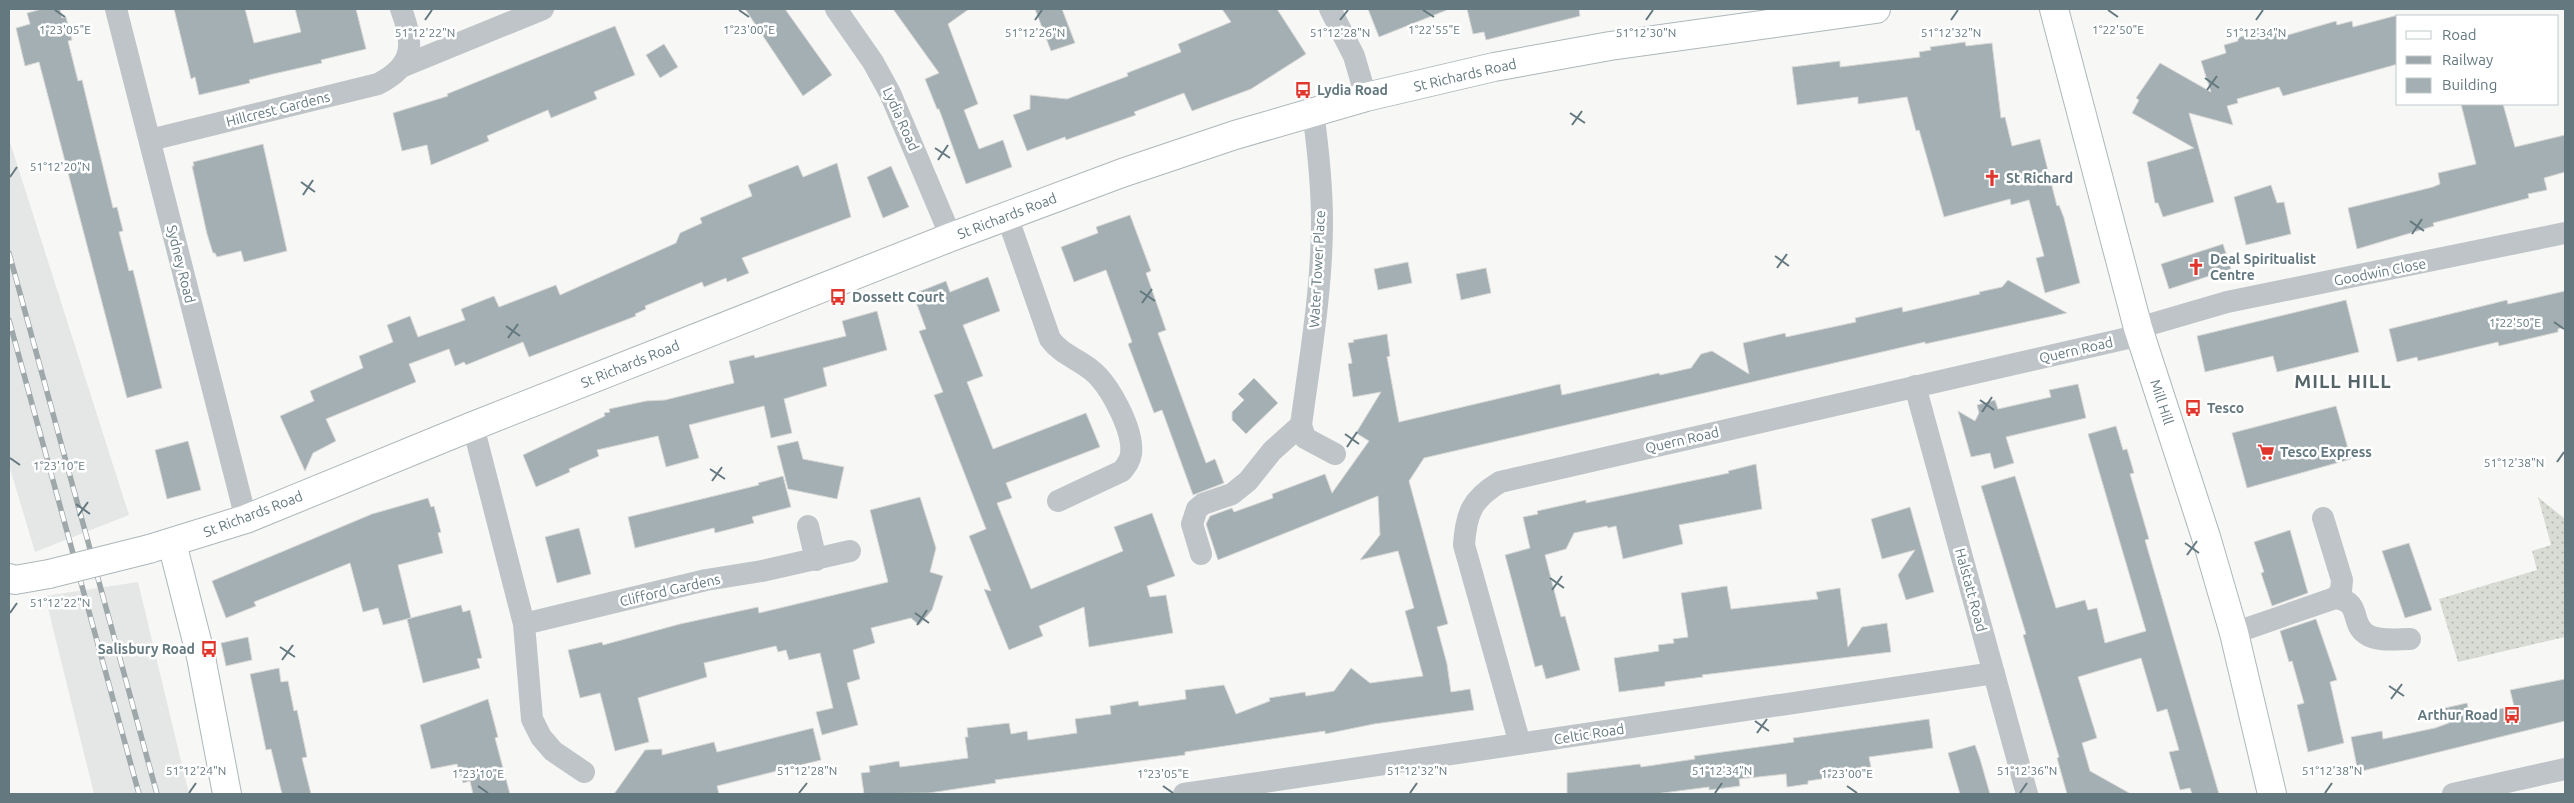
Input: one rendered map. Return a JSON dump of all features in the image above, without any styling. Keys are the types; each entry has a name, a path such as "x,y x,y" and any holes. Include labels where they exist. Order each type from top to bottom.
{"street":[{"name":"Sydney Road","path":"116,9 246,518"},
{"path":"401,9 410,32 410,49 401,67"},
{"name":"Hillcrest Gardens","path":"150,140 378,84 392,77 401,67 544,9"},
{"name":"Lydia Road","path":"836,9 873,62 890,92 951,238"},
{"path":"1330,9 1354,56 1366,97"},
{"name":"St Richards Road","path":"9,578 15,580 49,574 160,546 246,518 473,426 1007,216 1132,170 1235,135 1366,97 1494,67 1610,46 1876,9"},
{"name":"Mill Hill","path":"2054,9 2140,332 2206,537 2234,633 2272,794"},
{"name":"Water Tower Place","path":"1301,425 1313,339 1322,222 1318,150 1313,112"},
{"path":"1007,216 1050,339 1059,351 1090,369 1105,383 1114,396 1130,444 1128,463 1122,471 1058,501"},
{"name":"Goodwin Close","path":"2140,332 2228,302 2565,233"},
{"name":"Quern Road","path":"1520,744 1464,545 1465,524 1471,506 1484,492 1500,482 2140,332"},
{"name":"Halstatt Road","path":"1915,386 2027,794"},
{"path":"1201,554 1192,524 1193,516 1197,509 1203,504 1232,494 1248,481 1272,452 1301,425 1305,438 1335,454"},
{"path":"473,426 524,624 532,719 541,737 554,751 584,772"},
{"path":"2323,518 2342,580 2341,590 2334,598"},
{"path":"808,526 816,560"},
{"path":"160,546 201,657 227,794"},
{"name":"Clifford Gardens","path":"524,624 706,580 816,560 850,551"},
{"path":"2234,633 2334,598 2344,599 2352,605 2361,628 2366,634 2380,638 2410,639"},
{"name":"Celtic Road","path":"1184,794 1994,673"},
{"path":"2453,794 2565,769"}],"shaded area":[{"path":"9,139 129,515 35,552 9,465"},
{"path":"2538,497 2565,519 2565,637 2458,662 2439,599 2537,570 2532,551 2551,545"},
{"path":"138,582 189,794 94,794 45,596"}],"building":[{"path":"42,9 60,9 62,18 66,17 72,40 68,41 78,81 82,80 113,208 117,207 123,231 119,232 129,271 133,270 162,388 127,398 39,62 25,66 16,28 30,24 27,13"},
{"path":"174,9 245,9 254,43 301,32 295,9 356,9 366,49 321,60 322,63 249,80 250,83 199,95 195,77 191,79"},
{"path":"745,9 785,9 832,75 803,96"},
{"path":"893,9 969,9 948,24 978,104 964,110 979,149 1003,140 1012,167 966,184 939,109 937,109 925,79 939,73"},
{"path":"1035,9 1062,9 1075,43 1051,51"},
{"path":"1222,9 1277,9 1306,54 1251,89 1192,111 1184,93 1134,112 1136,115 1066,140 1065,137 1027,151 1013,115 1030,109 1030,95 1067,99 1128,76 1127,73 1181,52 1178,44 1231,22"},
{"path":"1368,9 1447,9 1447,10 1379,37"},
{"path":"1467,9 1579,9 1580,16 1486,40 1484,32 1473,34"},
{"path":"2396,16 2396,65 2283,96 2279,87 2237,99 2238,103 2227,106 2233,125 2189,113 2214,202 2163,217 2158,203 2155,203 2147,162 2194,148 2132,113 2139,100 2136,98 2160,63 2211,92 2201,61 2226,53 2224,45 2238,41 2237,38 2263,30 2264,33 2278,29 2281,37 2336,21 2337,25 2352,21 2353,27"},
{"path":"615,26 635,75 594,92 597,99 551,118 548,110 487,136 489,141 431,165 427,145 402,151 393,113 448,96 447,94"},
{"path":"1965,42 1966,46 1992,43 2001,118 2005,117 2012,146 2040,139 2057,206 2059,205 2064,218 2080,283 2045,293 2036,258 2044,256 2029,200 2011,205 2010,199 1944,217 1919,130 1916,131 1907,97 1858,104 1858,97 1797,105 1792,67 1840,61 1840,67 1920,57 1919,52 1931,50 1930,47"},
{"path":"664,44 678,67 660,78 646,55"},
{"path":"2461,105 2503,105 2515,147 2565,135 2565,172 2544,178 2547,190 2528,194 2529,198 2433,223 2434,226 2357,249 2348,208 2433,187 2440,184 2438,173 2476,164"},
{"path":"263,144 287,251 244,262 241,251 217,257 213,253 207,234 192,166 194,166 193,162"},
{"path":"837,163 851,217 742,258 749,273 727,282 726,278 704,287 702,282 645,306 646,309 635,314 636,316 529,357 523,342 466,365 464,362 455,366 449,349 409,364 416,382 326,419 336,441 313,453 305,471 280,416 314,401 310,391 363,368 359,356 393,342 387,325 410,316 418,337 465,320 461,309 494,296 499,307 556,285 560,295 676,243 680,233 702,223 700,218 752,196 748,185 798,165 803,177"},
{"path":"891,166 909,207 883,218 867,177"},
{"path":"2271,185 2277,203 2284,202 2291,234 2246,245 2234,197"},
{"path":"1130,215 1151,271 1146,273 1166,330 1158,333 1206,463 1215,459 1224,483 1193,495 1162,410 1154,413 1128,344 1132,342 1106,270 1074,282 1061,247 1098,233 1096,227"},
{"name":"Deal Spiritualist Centre","path":"2223,244 2231,269 2169,289 2161,264"},
{"path":"1408,262 1412,283 1378,290 1374,269"},
{"path":"1486,268 1491,293 1461,300 1456,274"},
{"path":"988,277 1000,311 963,325 983,376 967,382 993,449 1086,413 1100,447 1006,483 1012,498 997,503 1031,589 1123,551 1114,527 1152,513 1175,576 1147,586 1150,597 1166,595 1173,633 1089,647 1084,607 1039,626 1043,636 1009,650 984,589 991,591 969,536 986,529 934,395 943,392 919,331 926,329 913,294 946,281 950,292"},
{"path":"2008,280 2067,313 1925,344 1925,342 1424,458 1409,481 1448,624 1437,627 1447,664 1451,692 1470,689 1474,710 1374,724 1325,734 1325,731 1185,752 1185,755 995,780 996,783 929,793 864,794 861,773 870,772 869,766 899,761 900,767 968,758 965,737 968,737 967,728 1009,723 1011,734 1027,731 1028,740 1077,733 1075,719 1111,714 1110,706 1138,701 1139,706 1186,699 1185,690 1224,685 1236,714 1270,701 1269,698 1305,692 1306,696 1334,691 1351,668 1370,683 1423,676 1405,611 1414,608 1398,551 1360,560 1380,535 1378,496 1218,560 1206,524 1210,516 1232,508 1234,512 1273,498 1272,494 1325,474 1332,493 1369,441 1356,433 1381,392 1353,397 1348,364 1352,363 1348,343 1354,342 1353,340 1387,334 1390,356 1387,357 1399,422 1560,384 1562,395 1659,373 1660,375 1691,368 1701,354 1712,351 1749,374 1743,343 1785,333 1786,337 1856,322 1855,318 1902,307 1903,312 1980,294 1979,292 2002,287"},
{"path":"2565,291 2565,327 2558,329 2558,332 2499,346 2498,342 2418,361 2417,357 2397,362 2389,329 2507,300 2508,304"},
{"path":"2346,300 2359,352 2277,372 2273,356 2205,372 2197,336"},
{"path":"877,311 887,350 823,368 827,386 784,399 792,433 771,438 764,406 689,425 699,458 666,467 658,436 597,450 599,456 569,469 570,472 536,487 523,455 605,416 604,413 610,412 609,409 646,401 665,400 734,383 729,361 754,355 755,358 846,336 842,321"},
{"path":"1254,378 1278,403 1246,434 1232,420 1232,412 1244,400 1238,394"},
{"path":"2078,384 2086,418 2006,437 2014,463 1994,469 1990,453 1971,457 1958,411 1975,421 1979,413 1977,405 1995,400 1998,409 2051,397 2049,390"},
{"path":"2336,406 2351,459 2247,488 2232,433"},
{"path":"2116,426 2123,450 2127,449 2134,473 2130,474 2149,539 2145,540 2219,794 2192,794 2190,788 2180,790 2169,752 2179,750 2167,709 2157,712 2141,658 2078,677 2097,738 2082,743 2090,771 2131,794 2067,794 2057,758 2059,757 2023,635 2026,634 1981,486 2015,476 2056,608 2085,600 2088,610 2097,608 2105,643 2146,631 2088,434"},
{"path":"188,441 201,490 167,499 155,450"},
{"path":"798,441 803,459 844,467 837,499 788,489 777,446"},
{"path":"1756,464 1762,509 1679,525 1683,544 1623,559 1616,526 1608,528 1607,526 1574,533 1566,549 1545,555 1561,617 1565,616 1580,670 1546,679 1542,665 1535,667 1505,555 1530,548 1523,517 1538,514 1537,511 1586,500 1586,503 1729,473 1728,471"},
{"path":"783,476 791,507 752,517 754,523 715,533 714,528 635,548 628,517 759,485 758,483"},
{"path":"920,497 936,548 930,572 943,576 932,610 919,625 911,618 871,628 875,643 853,650 860,679 847,683 858,725 822,735 816,712 833,708 820,653 789,660 786,650 778,652 776,646 704,663 707,677 638,698 649,742 615,751 600,693 580,698 568,650 602,642 603,645 680,624 758,607 759,613 888,582 870,510"},
{"path":"428,498 431,507 434,506 441,532 438,533 443,553 398,565 411,618 383,625 378,608 363,612 350,563 254,602 256,606 226,618 212,581 372,514"},
{"path":"1910,507 1934,592 1906,600 1898,575 1915,550 1882,559 1871,519"},
{"path":"579,528 591,574 557,583 545,537"},
{"path":"2290,530 2308,593 2272,606 2261,573 2264,572 2254,542"},
{"path":"2409,543 2432,610 2405,618 2382,551"},
{"path":"1727,586 1731,609 1818,599 1816,592 1840,588 1848,647 1862,627 1887,623 1891,652 1702,675 1703,677 1665,682 1665,686 1619,692 1614,658 1659,651 1658,645 1674,643 1673,639 1688,637 1681,593"},
{"path":"461,605 463,612 470,610 482,658 477,659 480,668 423,683 407,619"},
{"path":"2316,619 2337,680 2330,682 2344,743 2308,752 2297,705 2304,703 2292,661 2289,662 2280,631"},
{"path":"248,637 252,660 226,666 221,643"},
{"path":"279,668 281,682 288,681 294,711 297,710 307,757 302,758 311,794 282,794 271,749 266,750 250,674"},
{"path":"2565,679 2565,721 2358,772 2351,737 2382,731 2383,739 2435,728 2449,723 2445,708 2467,703 2470,715 2514,706 2510,690"},
{"path":"488,699 498,737 495,738 510,794 473,794 470,781 463,783 457,764 431,769 420,725"},
{"path":"1929,719 1933,748 1869,757 1871,767 1848,771 1848,775 1808,781 1808,784 1787,787 1786,774 1739,779 1740,786 1709,790 1709,787 1655,794 1567,794 1567,773 1640,764 1641,767 1695,759 1694,756 1794,742 1793,738"},
{"path":"813,728 821,760 717,786 719,794 614,794 645,750 662,749 662,755 714,742 717,752"},
{"path":"1975,745 1990,794 1960,794 1948,753"}],"railway":[{"path":"9,253 157,794"},
{"path":"9,320 139,794"}],"place":[{"name":"Lydia Road","path":"1303,90"},
{"name":"St Richard","path":"1992,178"},
{"name":"Deal Spiritualist Centre","path":"2196,267"},
{"name":"Dossett Court","path":"838,297"},
{"name":"Tesco","path":"2193,408"},
{"name":"Tesco Express","path":"2266,452"},
{"name":"Salisbury Road","path":"209,649"},
{"name":"Arthur Road","path":"2512,715"}],"district":[{"name":"MILL HILL","path":"2343,381"}]}
